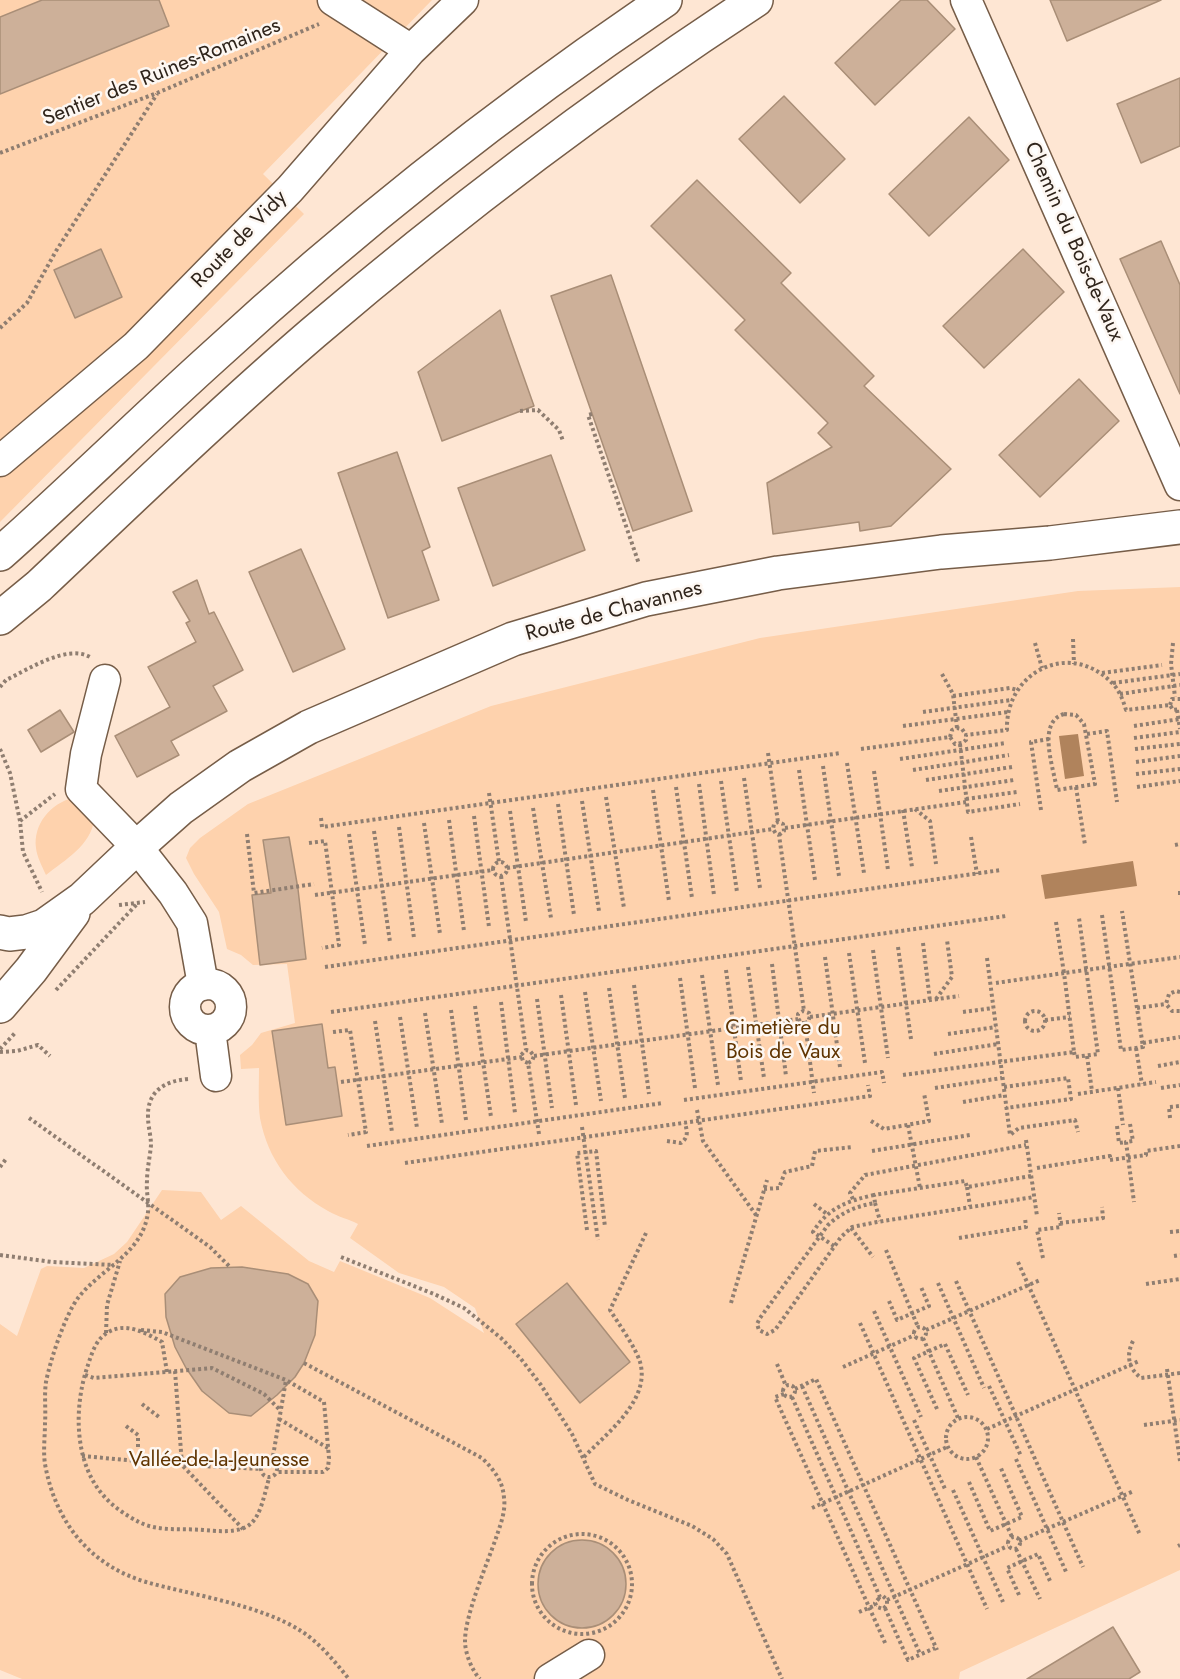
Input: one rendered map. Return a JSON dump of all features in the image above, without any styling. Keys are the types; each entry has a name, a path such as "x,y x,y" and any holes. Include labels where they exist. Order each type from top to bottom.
{"main road":[{"path":"0,554 213,356 342,244 479,134 565,70 666,0"},
{"path":"0,618 39,586 259,381 433,233 595,110 756,0"},
{"name":"Route de Chavannes","path":"0,932 9,934 26,932 44,926 82,899 181,808 240,766 309,727 513,639 621,606 778,573 941,552 1050,543 1180,527"},
{"name":"Route de Chavannes","path":"0,1006 31,970 82,899"}],"street":[{"name":"Route de Vidy","path":"0,461 136,346 290,189 411,50 463,0"},
{"name":"Chemin du Bois-de-Vaux","path":"966,0 1180,485"},
{"path":"341,5 411,50"},
{"path":"105,680 86,754 81,789 137,846 173,893 192,923 203,985 218,986 228,996 231,1003 228,1018 217,1029 210,1030 207,1077"},
{"path":"550,1679 590,1655"}],"path":[{"name":"Sentier des Ruines-Romaines","path":"0,153 157,93 295,35 341,5"},
{"path":"0,328 27,303 56,251 157,93"},
{"path":"520,411 538,410 559,430 563,441"},
{"path":"592,414 588,415 639,564"},
{"path":"1073,639 1074,664"},
{"path":"1035,643 1042,668"},
{"path":"1170,705 1172,699 1178,698 1171,664 1173,643"},
{"path":"0,687 6,680 71,652 81,652 90,656 99,667 105,680"},
{"path":"966,735 1007,730 1011,700 1025,679 1042,668 1062,664 1074,664 1102,673 1113,683 1126,710 1170,705"},
{"path":"1102,673 1162,665"},
{"path":"942,674 953,696 957,728"},
{"path":"1113,683 1180,674"},
{"path":"1119,693 1180,685"},
{"path":"953,696 1010,688 1017,690"},
{"path":"924,712 1011,700"},
{"path":"1134,738 1180,730 1179,710 1171,708 1170,705"},
{"path":"903,726 1008,712"},
{"path":"1058,715 1076,716 1081,719 1087,734 1095,784 1058,790 1048,739 1050,724 1058,715"},
{"path":"1134,726 1179,719"},
{"path":"957,728 962,729 966,740 955,744 950,737 952,730 957,728"},
{"path":"1087,734 1107,731 1117,802"},
{"path":"861,749 950,737"},
{"path":"1041,810 1031,742 1048,739"},
{"path":"900,759 1006,743"},
{"path":"960,744 968,812 1020,804"},
{"path":"1135,749 1180,744"},
{"path":"0,749 10,773 20,821 23,852 41,893"},
{"path":"768,753 778,822"},
{"path":"321,818 322,827 841,753"},
{"path":"913,770 1009,755"},
{"path":"1136,762 1180,756"},
{"path":"847,763 864,873"},
{"path":"823,766 839,876"},
{"path":"926,780 1012,767"},
{"path":"1136,774 1180,769"},
{"path":"799,770 815,880"},
{"path":"874,771 888,870"},
{"path":"744,778 760,888"},
{"path":"939,791 1014,780"},
{"path":"721,781 737,892"},
{"path":"1137,787 1180,781"},
{"path":"699,784 714,895"},
{"path":"676,787 692,898"},
{"path":"1076,787 1085,845"},
{"path":"20,821 55,794 81,789"},
{"path":"653,790 669,902"},
{"path":"779,835 785,828 1017,792"},
{"path":"489,793 499,862"},
{"path":"606,797 624,908"},
{"path":"582,801 599,911"},
{"path":"558,804 574,915"},
{"path":"533,808 551,918"},
{"path":"915,809 930,821 936,864"},
{"path":"903,810 912,867"},
{"path":"510,811 526,922"},
{"path":"474,816 489,927"},
{"path":"449,820 464,931"},
{"path":"778,822 785,828"},
{"path":"773,829 774,824 778,822"},
{"path":"424,823 440,934"},
{"path":"399,827 414,938"},
{"path":"507,868 773,829"},
{"path":"773,829 779,835 804,1011 810,1017"},
{"path":"374,831 390,942"},
{"path":"247,834 254,893 314,884"},
{"path":"349,834 365,945"},
{"path":"971,837 976,874"},
{"path":"309,843 325,840 339,945 322,948"},
{"path":"499,862 505,864 507,868"},
{"path":"493,870 495,864 499,862"},
{"path":"501,876 505,874 507,868"},
{"path":"315,895 493,870"},
{"path":"493,870 495,874 501,876"},
{"path":"325,967 1001,870"},
{"path":"501,876 526,1050"},
{"path":"90,954 138,902"},
{"path":"1102,915 1121,1050 1143,1047 1122,911"},
{"path":"331,1012 1006,916"},
{"path":"1056,922 1075,1057 1087,1056 1098,1054 1079,918"},
{"path":"932,1000 952,977 947,940"},
{"path":"923,943 932,1000"},
{"path":"898,947 910,1039"},
{"path":"873,950 888,1058"},
{"path":"849,953 865,1063"},
{"path":"825,957 840,1067"},
{"path":"996,983 1180,957"},
{"path":"987,958 1010,1135 1019,1128 1076,1120 1078,1132"},
{"path":"772,964 786,1076"},
{"path":"748,967 764,1078"},
{"path":"726,970 741,1081"},
{"path":"702,975 718,1085"},
{"path":"680,978 695,1088"},
{"path":"634,985 649,1094"},
{"path":"609,988 625,1098"},
{"path":"585,992 601,1101"},
{"path":"1166,1004 1169,994 1180,992"},
{"path":"561,995 576,1105"},
{"path":"810,1017 959,996"},
{"path":"537,999 552,1108"},
{"path":"501,1002 515,1113"},
{"path":"1137,1008 1166,1004"},
{"path":"1166,1004 1172,1011 1179,1013"},
{"path":"475,1006 491,1117"},
{"path":"963,1012 993,1008"},
{"path":"451,1010 466,1120"},
{"path":"798,1019 798,1014 804,1011"},
{"path":"1034,1011 1040,1013 1045,1020 1043,1027 1034,1031 1028,1028 1025,1022 1026,1016 1034,1011"},
{"path":"425,1013 442,1124"},
{"path":"400,1017 417,1128"},
{"path":"805,1023 810,1017"},
{"path":"1045,1020 1070,1017"},
{"path":"534,1056 798,1019"},
{"path":"798,1019 801,1023 805,1023"},
{"path":"375,1021 392,1132"},
{"path":"805,1023 814,1093"},
{"path":"948,1034 996,1027"},
{"path":"333,1032 351,1030 366,1132 348,1135"},
{"path":"1143,1043 1180,1037"},
{"path":"934,1054 998,1044"},
{"path":"0,1052 17,1051 38,1045 50,1056"},
{"path":"1136,1048 1143,1084"},
{"path":"526,1050 532,1052 534,1056"},
{"path":"522,1057 526,1050"},
{"path":"903,1075 1074,1052"},
{"path":"528,1063 534,1056"},
{"path":"1087,1056 1092,1091"},
{"path":"341,1082 522,1057"},
{"path":"522,1057 528,1063 539,1134"},
{"path":"1158,1066 1180,1062"},
{"path":"684,1100 882,1072 884,1083"},
{"path":"207,1077 172,1080 160,1087 153,1096 148,1107 151,1144 147,1182 149,1204 147,1225 133,1248 80,1296 71,1308 63,1327 46,1382 45,1462 50,1487 68,1526 97,1557 119,1571 142,1581 261,1613 301,1631 319,1645 349,1679"},
{"path":"935,1088 1002,1078"},
{"path":"1004,1087 1068,1078 1071,1099 1006,1108"},
{"path":"1078,1094 1156,1082"},
{"path":"405,1163 870,1096 868,1085"},
{"path":"1161,1088 1180,1085"},
{"path":"1118,1088 1123,1125"},
{"path":"871,1121 884,1129 929,1121 924,1093"},
{"path":"963,1102 1004,1095"},
{"path":"367,1146 663,1104"},
{"path":"1170,1118 1169,1107 1180,1106"},
{"path":"697,1110 703,1141 757,1215"},
{"path":"29,1118 210,1246 230,1267"},
{"path":"668,1141 678,1143 685,1140 687,1133 685,1123"},
{"path":"1117,1126 1119,1143 1133,1141 1130,1124"},
{"path":"908,1125 920,1188"},
{"path":"582,1127 598,1240"},
{"path":"872,1151 970,1135"},
{"path":"853,1200 850,1193 865,1175 1026,1142 1037,1216"},
{"path":"1126,1142 1134,1202"},
{"path":"1037,1168 1110,1156 1110,1160 1146,1155 1146,1151 1180,1146"},
{"path":"764,1189 779,1188 784,1172 812,1166 815,1152 853,1147"},
{"path":"587,1230 577,1153 596,1150 605,1227"},
{"path":"0,1167 6,1159"},
{"path":"967,1187 1031,1176"},
{"path":"731,1303 767,1180"},
{"path":"834,1246 813,1232 827,1214 853,1200 965,1181 970,1206"},
{"path":"874,1195 880,1221"},
{"path":"875,1203 858,1206 842,1214 828,1225 758,1320 761,1332 770,1334 775,1330 834,1246 851,1228 880,1221 1034,1197"},
{"path":"814,1203 827,1214"},
{"path":"1060,1223 1103,1218 1102,1207"},
{"path":"1042,1258 1037,1230 1061,1227 1059,1213"},
{"path":"959,1238 1026,1227 1025,1218"},
{"path":"851,1228 873,1257"},
{"path":"1170,1232 1180,1231"},
{"path":"584,1457 627,1412 635,1398 641,1378 640,1361 610,1310 646,1233"},
{"path":"886,1250 918,1327"},
{"path":"0,1255 52,1262 114,1265"},
{"path":"1174,1256 1180,1255"},
{"path":"341,1257 464,1308 501,1338 541,1385 572,1434 595,1484 692,1526 713,1539 727,1554 782,1679"},
{"path":"106,1333 107,1305 120,1260"},
{"path":"1018,1262 1140,1535"},
{"path":"1146,1284 1180,1279"},
{"path":"926,1330 1040,1280"},
{"path":"956,1281 1083,1567"},
{"path":"938,1283 984,1388"},
{"path":"889,1301 897,1320 929,1306 921,1287"},
{"path":"874,1311 921,1417"},
{"path":"860,1323 987,1609"},
{"path":"918,1327 922,1326 926,1330 926,1336 923,1338"},
{"path":"915,1335 914,1331 918,1327"},
{"path":"118,1329 139,1329 162,1332 286,1380 324,1402 328,1468 323,1472 277,1472 269,1478 254,1522 244,1529 223,1532 165,1529 141,1524 102,1495 82,1456 77,1422 85,1374 94,1347 106,1333 118,1329"},
{"path":"139,1329 162,1342 167,1372"},
{"path":"843,1367 915,1335"},
{"path":"915,1335 917,1338 923,1338"},
{"path":"923,1338 958,1418"},
{"path":"1133,1341 1128,1354 1131,1365 1141,1378 1180,1373"},
{"path":"937,1409 914,1358 928,1351 945,1344 968,1395"},
{"path":"987,1429 1139,1361"},
{"path":"304,1363 482,1458 495,1472 502,1485 505,1499 502,1518 469,1617 465,1641 470,1661 480,1679"},
{"path":"777,1364 786,1386 784,1394"},
{"path":"85,1374 94,1378 212,1368 264,1394 281,1410"},
{"path":"1167,1369 1180,1461"},
{"path":"175,1371 182,1465 244,1529"},
{"path":"272,1462 286,1380"},
{"path":"795,1389 816,1380 909,1590 936,1649 908,1660 885,1608 887,1600 894,1596 909,1590 983,1557 1008,1545 1012,1537"},
{"path":"786,1386 792,1386 795,1389"},
{"path":"802,1386 920,1654"},
{"path":"989,1386 1021,1456"},
{"path":"792,1397 795,1389"},
{"path":"784,1394 786,1397 792,1397"},
{"path":"784,1394 775,1397 886,1645"},
{"path":"792,1397 880,1597"},
{"path":"142,1404 159,1418"},
{"path":"972,1416 987,1429 988,1444 985,1450 976,1457 965,1459 958,1457 947,1447 948,1427 958,1418 972,1416"},
{"path":"279,1419 328,1448"},
{"path":"914,1420 945,1489"},
{"path":"1144,1425 1180,1420"},
{"path":"126,1426 138,1435 138,1448"},
{"path":"812,1508 947,1447"},
{"path":"82,1456 261,1469"},
{"path":"976,1457 1012,1537 1019,1541"},
{"path":"1016,1458 1067,1574"},
{"path":"261,1469 265,1463 272,1462"},
{"path":"272,1462 276,1465 277,1472"},
{"path":"969,1482 990,1531 1022,1517 1000,1466"},
{"path":"261,1469 262,1474 269,1478"},
{"path":"953,1490 1003,1602"},
{"path":"1019,1541 1134,1491"},
{"path":"569,1633 552,1624 542,1615 532,1588 538,1561 546,1550 558,1541 585,1534 599,1537 621,1554 632,1580 631,1594 625,1610"},
{"path":"1016,1549 1019,1541"},
{"path":"1008,1545 1016,1549 1040,1599"},
{"path":"1019,1595 1007,1568 1022,1561 1038,1554 1050,1581"},
{"path":"880,1597 883,1596 887,1600"},
{"path":"876,1605 880,1597"},
{"path":"859,1612 876,1605"},
{"path":"876,1605 881,1609 885,1608"}],"green space":[{"path":"0,0 432,0 263,174 304,214 0,522"},
{"name":"Cimetière du Bois de Vaux","path":"1180,587 1180,1570 960,1672 959,1679 22,1679 0,1670 0,1324 17,1336 41,1269 47,1266 84,1268 114,1254 127,1242 162,1190 201,1192 221,1220 241,1206 309,1261 334,1272 340,1261 430,1298 484,1333 475,1308 444,1287 399,1273 350,1238 358,1224 332,1213 303,1194 283,1173 276,1161 260,1118 259,1068 241,1069 240,1055 261,1033 295,1023 287,964 253,965 241,955 227,949 219,912 186,858 190,848 200,838 248,804 491,706 760,638 1078,591"},
{"path":"73,798 94,820 92,829 83,844 69,858 46,875 37,851 37,831 51,810"}],"shaded area":[{"path":"1078,734 1084,776 1065,779 1059,736"},
{"path":"1133,861 1137,886 1045,899 1041,875"}],"building":[{"path":"42,0 159,0 169,26 0,94 0,17"},
{"path":"901,0 927,0 955,29 875,105 835,63"},
{"path":"1050,0 1161,0 1067,41"},
{"path":"1180,78 1180,146 1141,163 1117,104"},
{"path":"784,96 845,159 800,203 739,139"},
{"path":"969,117 1009,160 929,236 889,194"},
{"path":"697,180 791,273 781,283 874,376 864,386 951,469 891,526 860,531 859,522 773,534 767,483 832,447 818,433 828,423 735,330 745,320 651,226"},
{"path":"1161,241 1180,285 1180,394 1120,259"},
{"path":"101,249 122,297 75,318 54,270"},
{"path":"1023,249 1064,292 984,368 943,326"},
{"path":"611,275 692,511 633,531 551,296"},
{"path":"500,310 534,406 442,441 418,372"},
{"path":"1079,379 1119,421 1040,497 999,455"},
{"path":"397,452 430,547 422,551 439,600 388,618 338,473"},
{"path":"551,455 585,550 493,586 458,488"},
{"path":"301,549 345,649 293,672 249,572"},
{"path":"197,580 209,614 214,612 243,670 213,686 227,711 171,741 179,755 137,777 115,736 170,707 148,667 196,642 186,623 190,621 173,592"},
{"path":"60,710 74,732 41,752 28,730"},
{"path":"289,837 306,959 260,965 252,895 271,893 263,840"},
{"path":"322,1024 328,1068 335,1067 342,1116 286,1125 272,1031"},
{"path":"242,1267 288,1274 308,1284 318,1301 315,1335 304,1363 295,1377 277,1395 251,1416 229,1413 202,1391 175,1347 166,1317 165,1294 180,1277 211,1268"},
{"path":"567,1283 630,1362 580,1403 516,1324"},
{"path":"582,1540 607,1547 619,1559 626,1584 619,1609 607,1621 582,1628 557,1621 545,1609 538,1584 545,1559 557,1547"},
{"path":"1113,1627 1140,1672 1129,1679 1027,1679"}],"park label":[{"name":"Vallée-de-la-Jeunesse","path":"219,1461"}]}
